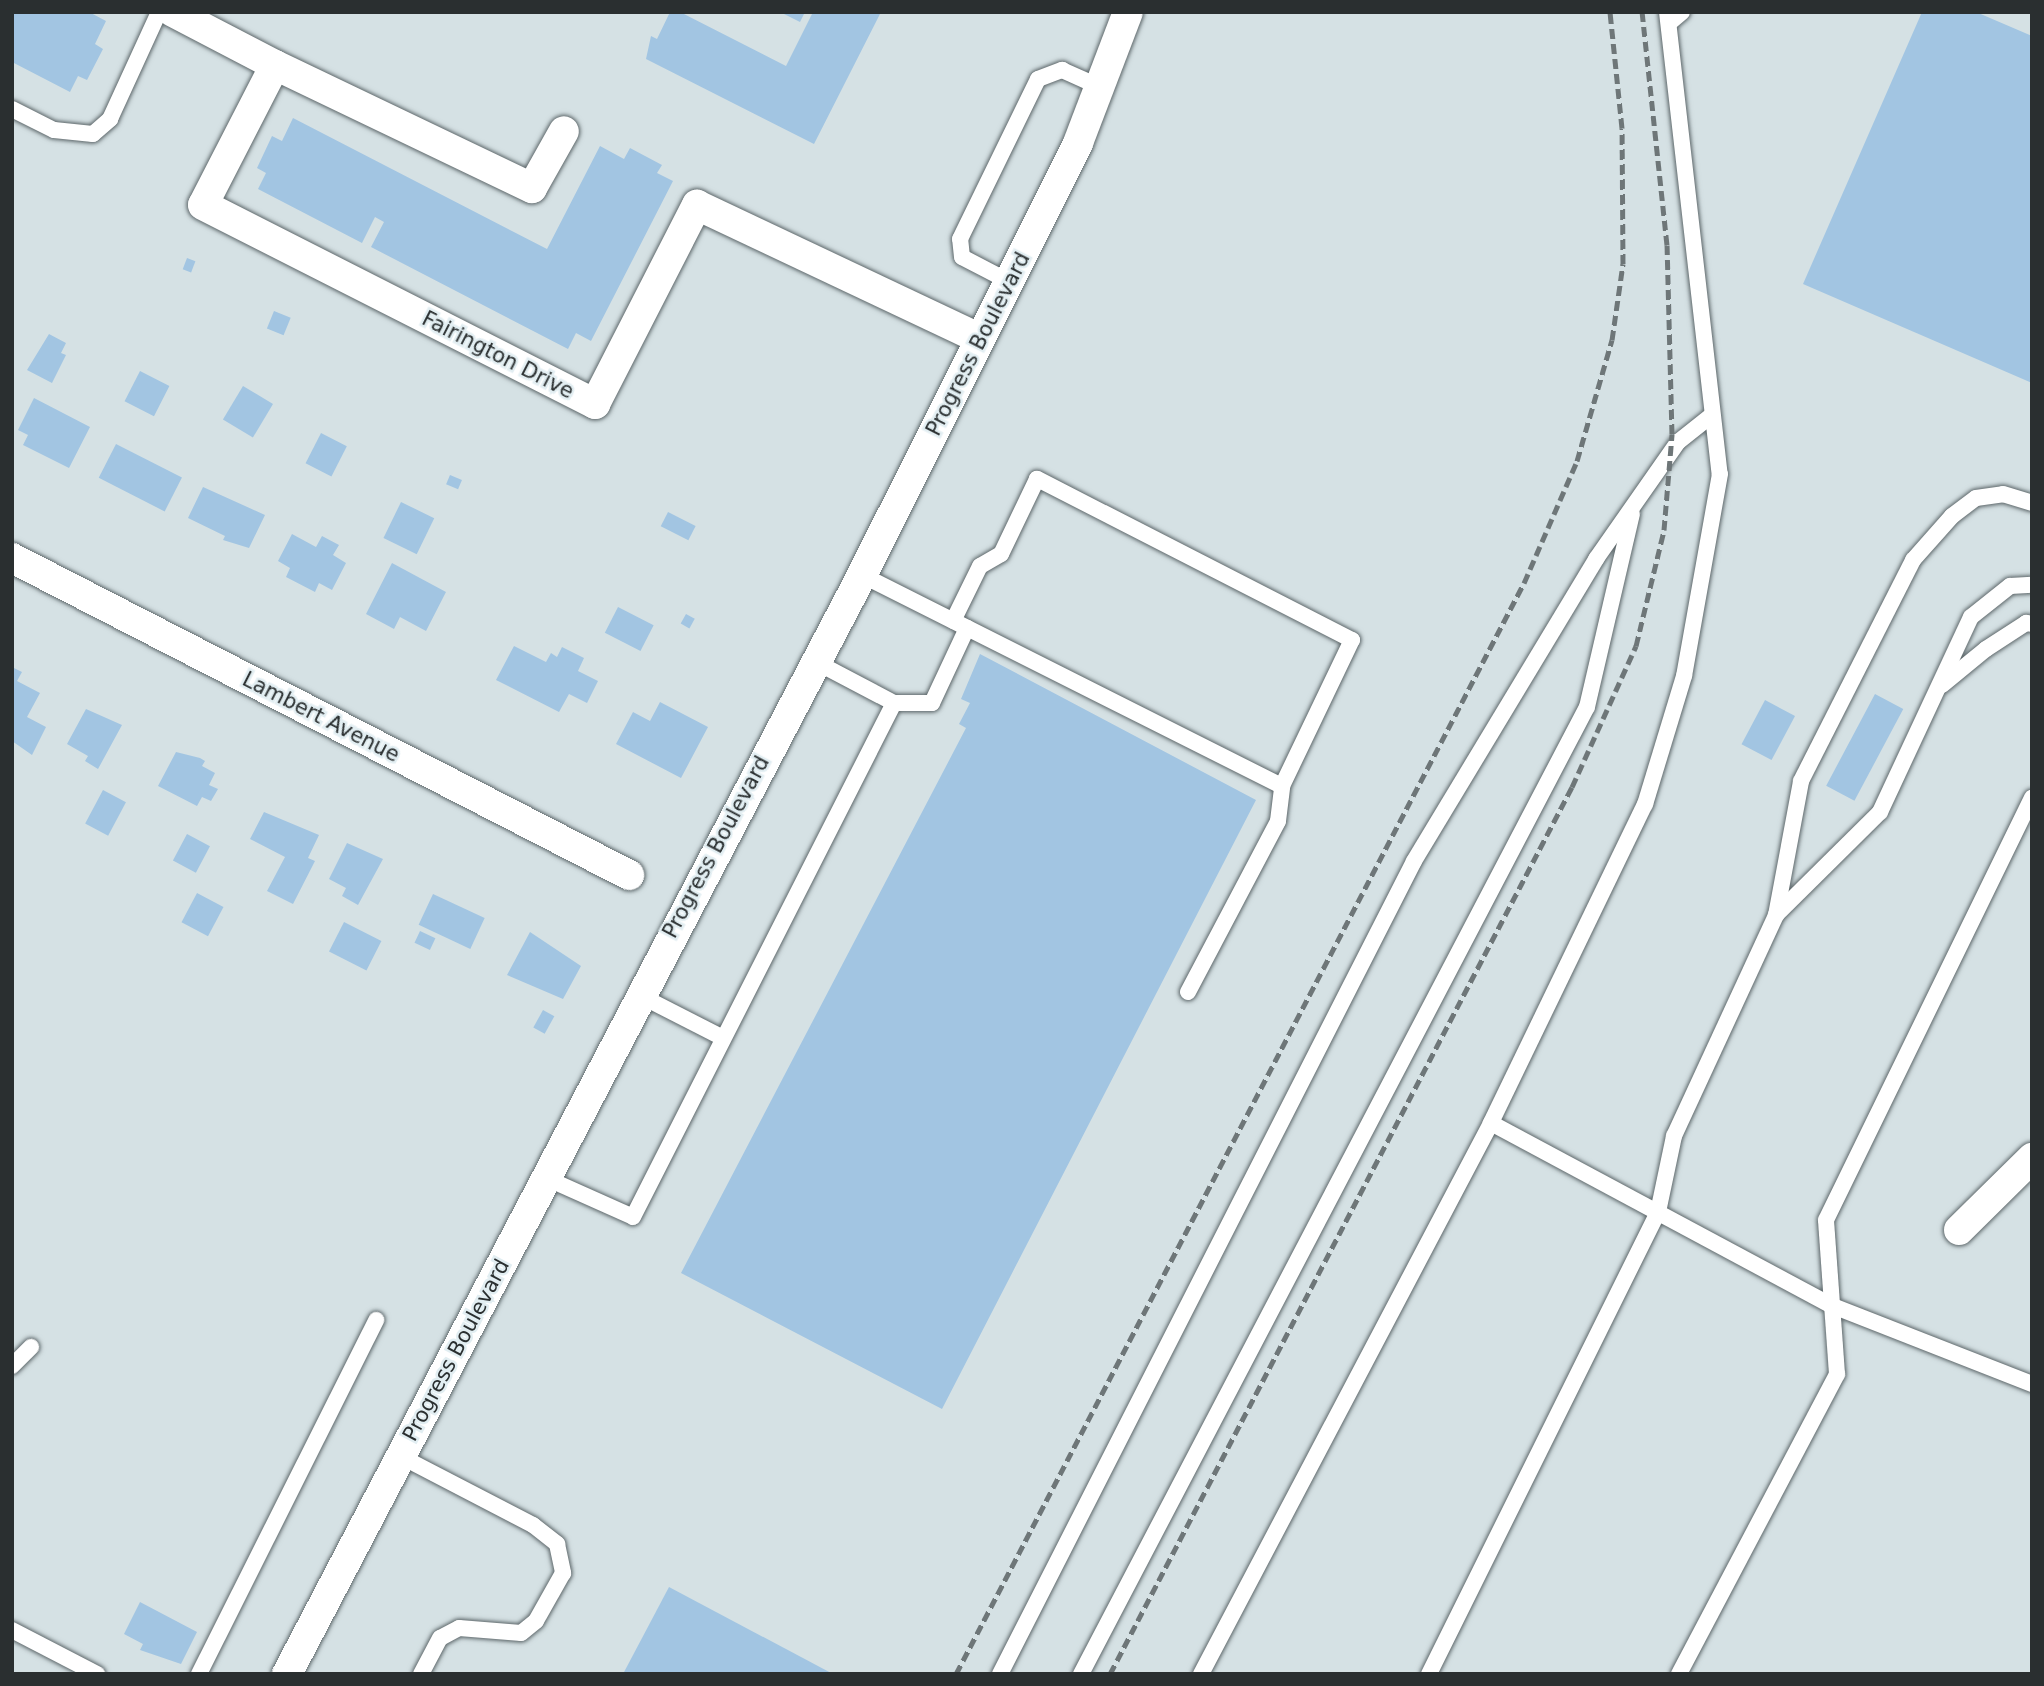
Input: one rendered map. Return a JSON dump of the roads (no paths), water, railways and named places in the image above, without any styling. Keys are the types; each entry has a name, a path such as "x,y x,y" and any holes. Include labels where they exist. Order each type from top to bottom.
{"street":[{"path":"173,12 275,65 532,188 565,131"},
{"name":"Progress Boulevard","path":"287,1674 639,995 862,575 1010,282 1100,87 1128,12"},
{"name":"Fairington Drive","path":"275,65 203,205 595,404 697,205 980,339"},
{"name":"Lambert Avenue","path":"12,558 629,875"},
{"path":"1959,1230 2032,1158"}],"lane":[{"path":"12,109 54,130 93,134 110,119 159,12"},
{"path":"1201,1674 1491,1123 1645,804 1684,676 1720,474 1668,18 1682,12"},
{"path":"1010,282 962,257 960,239 1038,79 1062,70 1100,87"},
{"path":"1000,1674 1413,861 1596,559 1678,442 1712,415"},
{"path":"814,661 894,703 932,704 979,566 1001,554 1037,479 1352,640 1282,786 1278,821 1188,992"},
{"path":"1429,1674 1658,1212 1674,1136 1776,915 1801,781 1913,560 1952,516 1976,499 2003,494 2032,503"},
{"path":"1081,1674 1587,707 1633,506"},
{"path":"862,575 1282,786"},
{"path":"1776,915 1880,812 1937,689 1982,604 2010,586 2032,585"},
{"path":"1937,689 1986,649 2026,623 2032,624"},
{"path":"546,1178 633,1217 894,703"},
{"path":"1679,1674 1837,1374 1826,1220 2032,798"},
{"path":"639,995 723,1038"},
{"path":"1491,1123 1833,1306 2032,1384"},
{"path":"198,1674 376,1320"},
{"path":"12,1366 31,1347"},
{"path":"400,1456 533,1525 557,1544 563,1573 543,1611 521,1633 459,1628 440,1638 421,1674"},
{"path":"12,1630 96,1674"}],"railway":[{"path":"956,1674 1524,583 1577,461 1612,340 1623,264 1622,128 1610,12"},
{"path":"1110,1674 1572,787 1636,646 1664,530 1672,434 1667,245 1642,12"}]}
